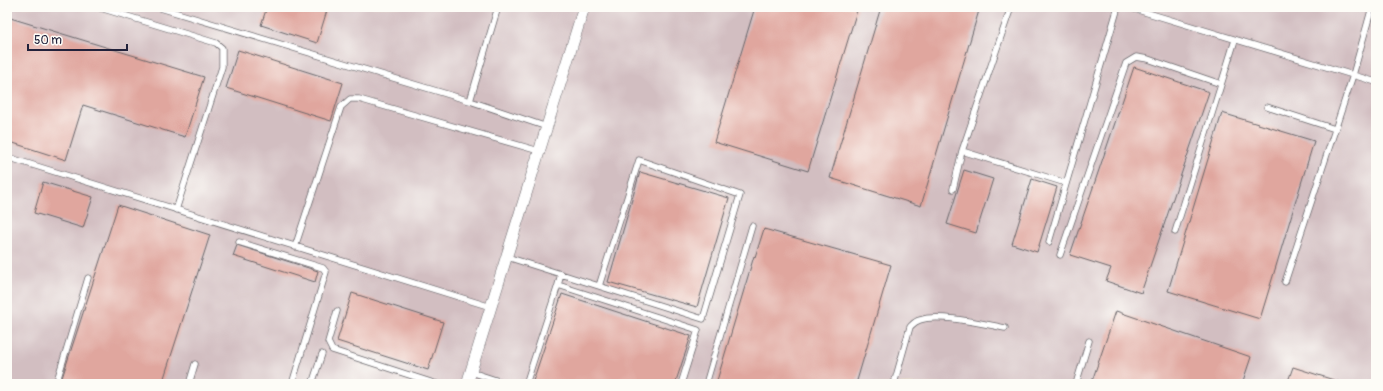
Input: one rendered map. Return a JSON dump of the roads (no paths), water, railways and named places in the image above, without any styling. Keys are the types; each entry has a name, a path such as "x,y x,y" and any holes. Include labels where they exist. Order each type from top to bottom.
{"street":[{"path":"467,384 492,308 584,7"}],"lane":[{"path":"97,7 216,43 222,48 222,67 176,210"},
{"path":"157,7 470,101 547,127"},
{"path":"470,101 498,7"},
{"path":"953,189 962,151 1011,7"},
{"path":"1049,242 1118,7"},
{"path":"1128,7 1376,82"},
{"path":"1285,282 1353,75 1372,7"},
{"path":"1175,232 1235,40"},
{"path":"1060,255 1126,63 1136,57 1148,59 1221,84"},
{"path":"295,247 341,107 350,98 539,151"},
{"path":"1267,107 1335,129"},
{"path":"962,151 1066,183"},
{"path":"7,157 492,308"},
{"path":"507,256 561,274 703,319 740,195 639,160 599,286"},
{"path":"706,384 752,226"},
{"path":"240,242 323,268 326,272 292,384"},
{"path":"526,384 561,274"},
{"path":"56,384 88,278"},
{"path":"558,284 698,330 681,384"},
{"path":"337,311 328,342 332,350 437,384"},
{"path":"894,384 910,328 915,322 921,319 954,320 1005,328"},
{"path":"1076,384 1089,341"},
{"path":"312,384 322,354"},
{"path":"189,384 195,364"},
{"path":"471,372 508,384"}]}
